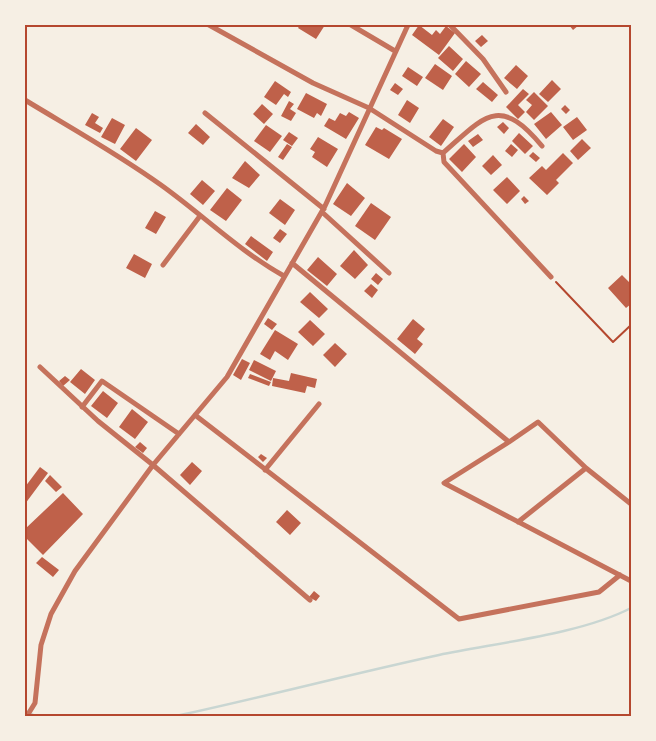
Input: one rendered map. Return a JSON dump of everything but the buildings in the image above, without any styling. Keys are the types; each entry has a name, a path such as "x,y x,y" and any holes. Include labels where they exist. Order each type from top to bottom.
{"street":[{"path":"209,25 313,83 370,108 436,151 443,153"},
{"path":"351,25 395,51"},
{"path":"27,716 35,703 41,645 51,614 75,571 152,464 227,377 323,210 408,25"},
{"path":"450,25 483,58 506,92"},
{"path":"25,100 115,153 260,262 284,276"},
{"path":"205,113 323,210 389,273"},
{"path":"443,153 485,117 494,116 505,116 526,127 542,146"},
{"path":"443,153 444,162 551,276"},
{"path":"163,265 200,216"},
{"path":"292,263 508,442"},
{"path":"40,367 82,407 152,464 310,600"},
{"path":"82,407 102,381 179,434"},
{"path":"266,470 319,404"},
{"path":"195,415 459,620 599,592 620,575"},
{"path":"631,504 586,468 538,422 444,483 631,581"},
{"path":"518,522 586,468"}],"path":[{"path":"551,276 613,342 631,325"}],"waterway":[{"path":"176,716 439,655 538,637 588,625 631,608"},
{"path":"25,710 35,716"}]}
